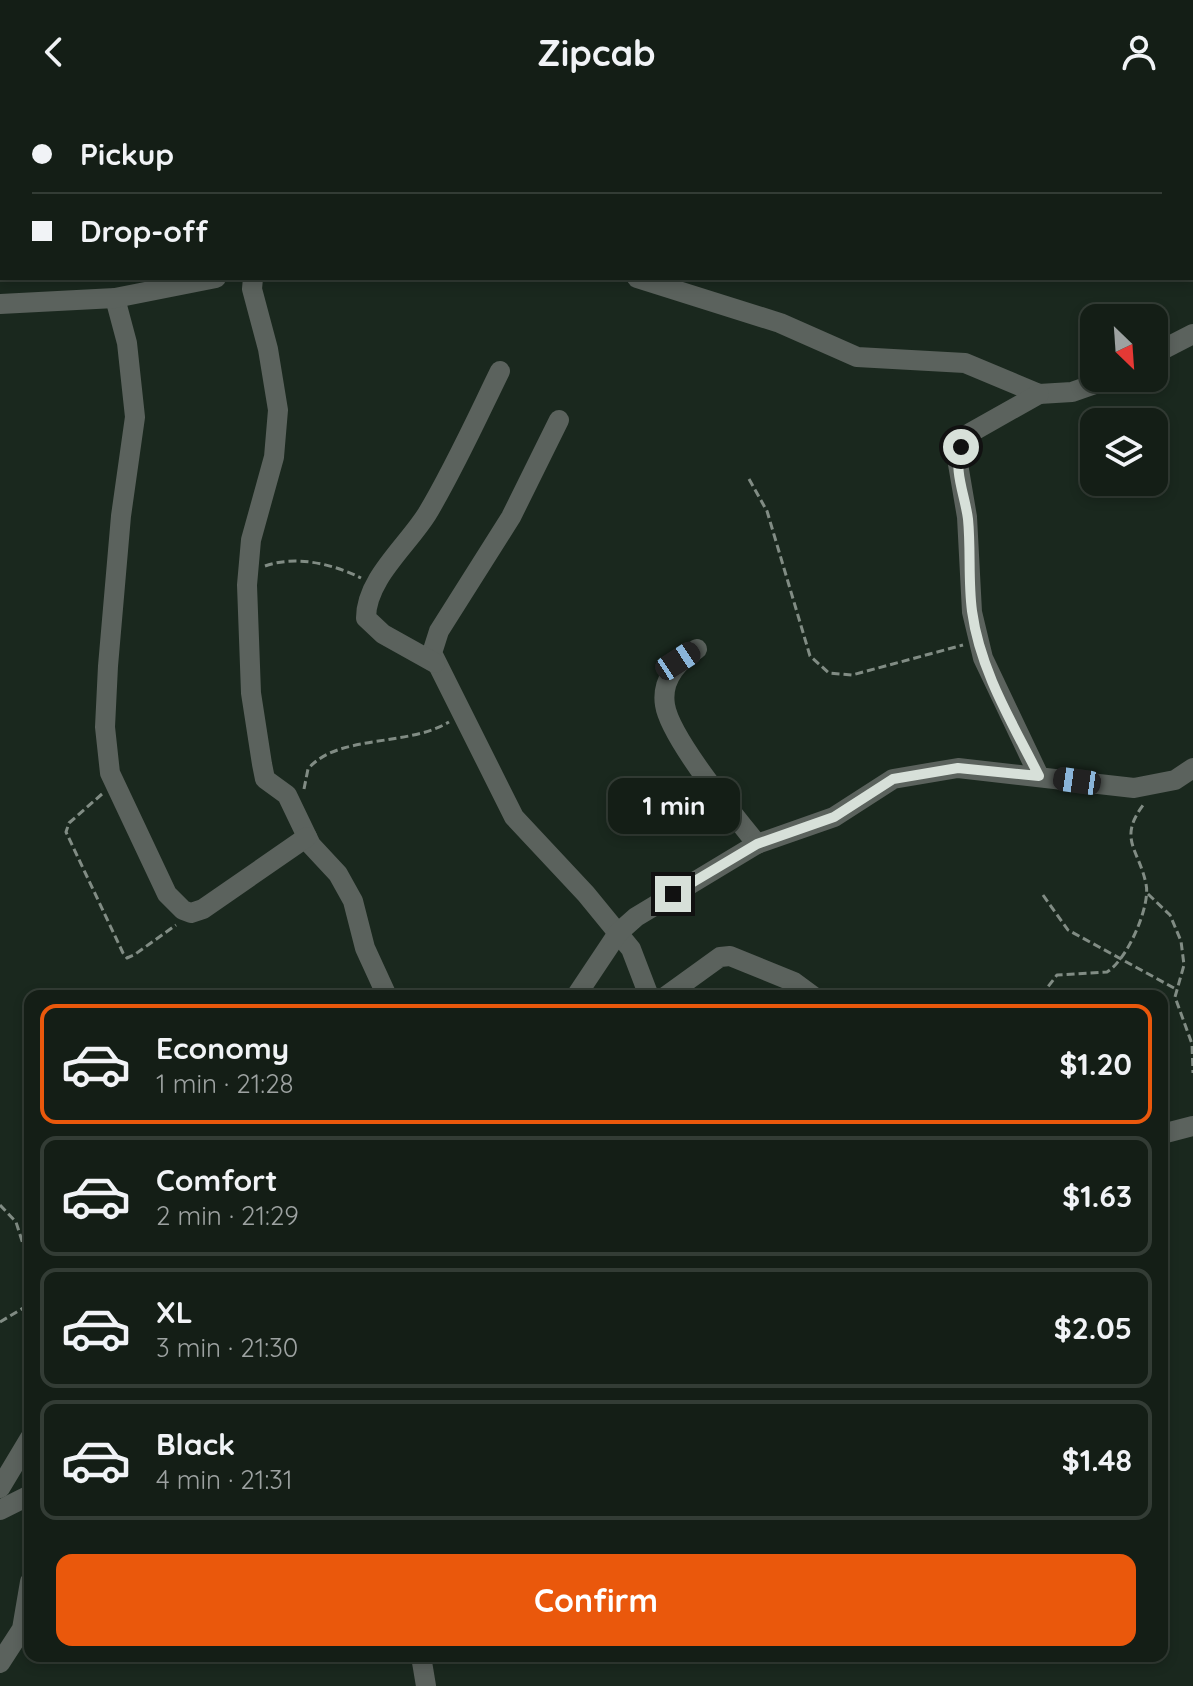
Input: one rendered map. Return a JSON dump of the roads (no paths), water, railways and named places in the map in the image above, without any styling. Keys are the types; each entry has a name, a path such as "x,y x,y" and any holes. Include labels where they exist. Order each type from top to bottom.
{"street":[{"path":"0,304 115,298 206,280"},
{"path":"253,280 252,289 268,349 278,410 274,457 251,540 248,574 247,637 251,693 265,779 287,795 307,837 338,874 353,901 365,948 384,990"},
{"path":"644,280 751,313 857,357 965,363 1039,394"},
{"path":"115,298 127,343 135,417 121,516 108,666 105,727 114,784 167,894 176,905 191,913 227,894 307,837"},
{"path":"1168,347 1193,334"},
{"path":"435,663 383,634 366,618 374,587 426,516 500,371"},
{"path":"1039,776 990,676 978,640 972,612 967,517 957,458 970,433 1039,394 1080,389"},
{"path":"559,420 511,517 439,631 432,653 514,817 631,949 647,990"},
{"path":"697,649 678,661 667,684 665,704 688,748 757,844"},
{"path":"580,990 618,933 636,917 757,844 834,817 893,779 958,768 1108,787 1158,785 1175,780 1193,768"},
{"path":"674,990 720,957 730,956 794,982 805,990"},
{"path":"1168,1132 1193,1126"},
{"path":"0,1488 24,1448"},
{"path":"0,1510 24,1498"},
{"path":"0,1663 22,1629 24,1617"},
{"path":"422,1662 426,1686"}]}
